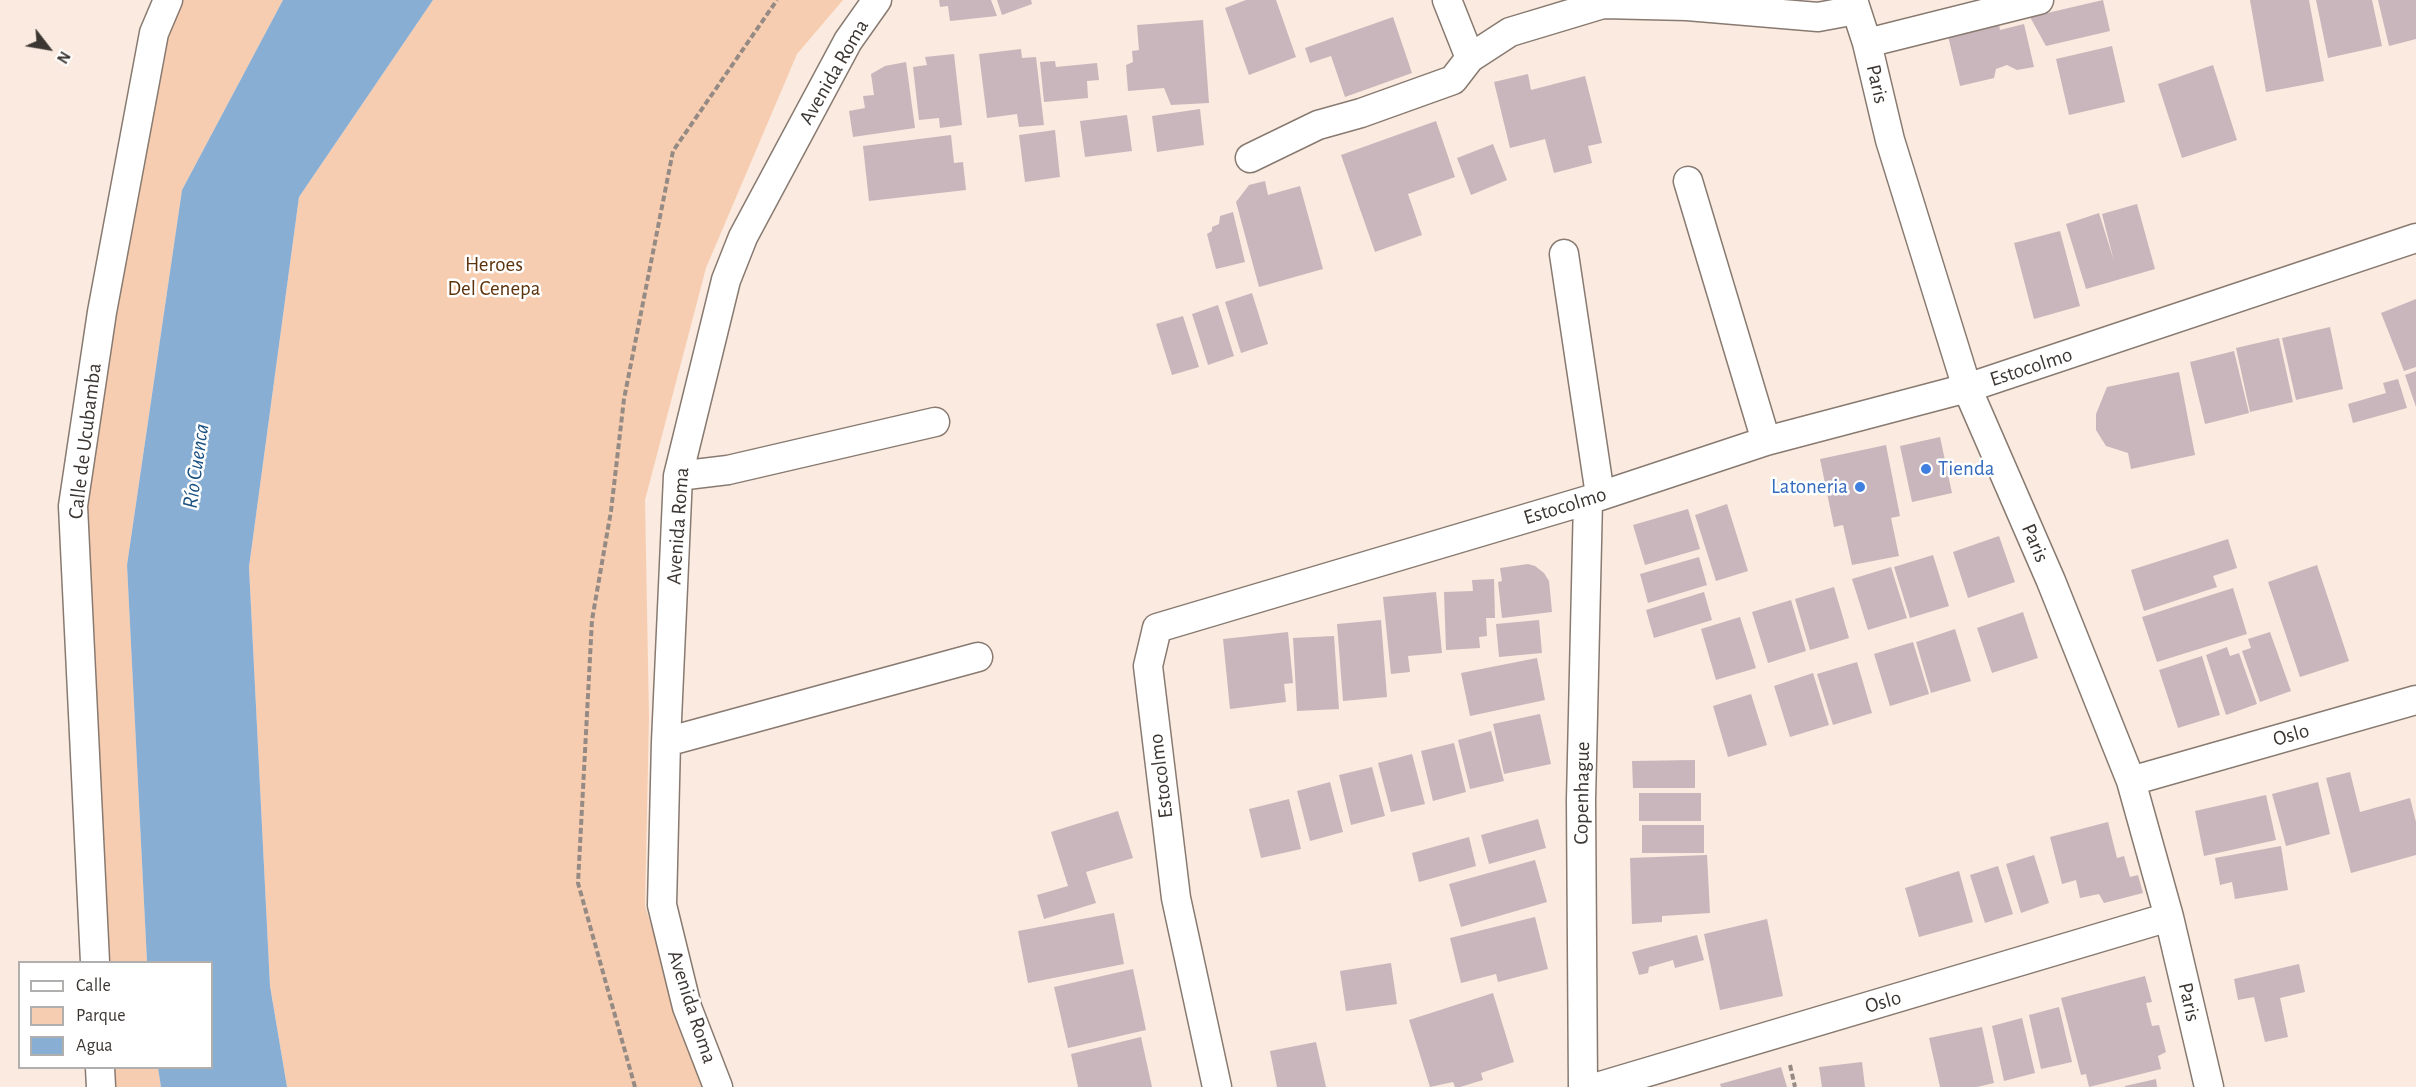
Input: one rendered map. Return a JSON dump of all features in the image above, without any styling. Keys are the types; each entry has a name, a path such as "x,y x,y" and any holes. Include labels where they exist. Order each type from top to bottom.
{"street":[{"name":"Calle de Ucubamba","path":"95,961 73,506 102,312 154,33 168,0"},
{"name":"Avenida Roma","path":"718,1087 687,1007 662,905 666,742 678,476 726,280 743,237 848,41 877,0"},
{"path":"1447,0 1470,58"},
{"path":"1867,43 2039,0"},
{"path":"1250,158 1318,125 1361,113 1453,80 1470,58 1510,32 1603,4 1687,6 1818,17 1855,5"},
{"name":"Paris","path":"1855,5 1867,43 1890,140 1967,388 2051,580 2131,781 2169,917 2209,1087"},
{"path":"1688,181 1766,441"},
{"name":"Estocolmo","path":"1217,1087 1176,898 1148,666 1157,628 1594,498 1766,441 1967,388 2416,238"},
{"name":"Copenhague","path":"1564,254 1594,498 1581,800 1583,1087"},
{"path":"678,476 728,470 935,422"},
{"path":"666,742 978,657"},
{"name":"Oslo","path":"2131,781 2416,700"},
{"name":"Oslo","path":"1597,1087 2169,917"},
{"path":"100,1069 101,1087"}],"path":[{"path":"635,1087 578,883 592,620 611,511 624,399 673,151 777,0"}],"green space":[{"path":"168,0 283,0 182,190 127,565 147,961 95,961 73,506"},
{"name":"Heroes Del Cenepa","path":"433,0 843,0 797,54 706,268 645,500 649,718 645,906 704,1087 287,1087 270,986 249,567 299,197"},
{"path":"100,1069 158,1069 161,1087 101,1087"}],"water":[{"name":"Río Cuenca","path":"283,0 433,0 299,197 249,567 270,986 287,1087 161,1087 158,1069 213,1069 213,961 147,961 127,565 182,190"}],"building":[{"path":"939,0 991,0 997,16 950,21 948,6 940,7"},
{"path":"997,0 1031,0 1032,4 1002,15"},
{"path":"1246,0 1276,0 1296,57 1249,75 1225,8"},
{"path":"2103,0 2110,31 2046,46 2030,17"},
{"path":"2250,0 2309,0 2324,81 2266,92"},
{"path":"2316,0 2372,0 2382,46 2328,58"},
{"path":"2378,0 2416,0 2416,39 2389,46"},
{"path":"1393,17 1412,73 1345,97 1331,56 1310,63 1305,48"},
{"path":"1203,20 1209,103 1171,105 1164,88 1128,91 1126,65 1133,62 1132,51 1139,50 1137,25"},
{"path":"1999,24 2000,30 2024,24 2034,67 2017,70 2007,65 1996,69 1994,78 1960,86 1948,36"},
{"path":"2112,46 2125,102 2069,115 2056,59"},
{"path":"1021,49 1022,58 1036,57 1044,125 1019,127 1017,114 987,118 979,54"},
{"path":"954,54 962,125 940,128 939,118 919,120 913,67 927,65 925,57"},
{"path":"1055,61 1056,67 1097,63 1099,80 1087,81 1088,98 1044,102 1040,62"},
{"path":"906,62 915,128 853,137 849,111 865,108 863,96 874,95 871,74 885,66"},
{"path":"2213,65 2237,140 2182,158 2158,84"},
{"path":"1528,74 1531,90 1585,76 1602,143 1588,146 1592,163 1554,173 1545,139 1510,148 1494,82"},
{"path":"1200,109 1204,145 1157,152 1152,116"},
{"path":"1127,115 1132,151 1085,157 1080,121"},
{"path":"1436,121 1455,177 1408,194 1422,235 1375,252 1341,155"},
{"path":"1055,130 1060,177 1025,182 1019,135"},
{"path":"951,135 954,163 963,162 966,190 869,201 863,146"},
{"path":"1493,144 1507,180 1471,195 1457,158"},
{"path":"1265,181 1268,195 1300,186 1323,269 1259,287 1236,202 1249,185"},
{"path":"2137,204 2155,269 2086,289 2066,224 2099,213 2114,261 2102,214"},
{"path":"1233,212 1245,262 1216,269 1207,234 1212,231 1212,227 1219,224 1220,216"},
{"path":"2060,231 2080,306 2034,319 2014,243"},
{"path":"1252,293 1268,344 1241,353 1225,302"},
{"path":"2416,299 2416,367 2404,371 2381,313"},
{"path":"1218,305 1234,356 1208,365 1192,314"},
{"path":"1183,316 1199,367 1172,375 1156,324"},
{"path":"2330,327 2343,389 2296,400 2282,338"},
{"path":"2279,338 2293,402 2250,412 2236,348"},
{"path":"2234,351 2249,413 2205,424 2190,362"},
{"path":"2416,371 2416,407 2405,375"},
{"path":"2179,372 2195,455 2131,469 2128,453 2106,446 2096,430 2096,414 2107,387"},
{"path":"2398,379 2407,408 2353,423 2348,404 2386,393 2383,383"},
{"name":"Tienda","path":"1940,437 1952,493 1912,502 1900,446"},
{"name":"Latoneria","path":"1886,445 1900,516 1891,518 1899,556 1852,565 1843,525 1834,527 1820,459"},
{"path":"1727,504 1748,571 1716,581 1695,515"},
{"path":"1688,509 1700,549 1645,565 1633,525"},
{"path":"1999,536 2015,582 1968,598 1953,552"},
{"path":"2228,539 2237,568 2213,576 2217,587 2144,611 2131,570"},
{"path":"1933,555 1949,606 1910,618 1894,567"},
{"path":"1699,557 1707,585 1648,603 1640,574"},
{"path":"1528,564 1544,573 1549,581 1552,612 1502,618 1498,582 1502,581 1500,568"},
{"path":"2317,565 2349,661 2300,677 2268,582"},
{"path":"1891,567 1907,618 1868,630 1852,579"},
{"path":"1494,579 1495,618 1486,618 1487,636 1479,637 1480,648 1446,650 1444,592 1473,591 1472,580"},
{"path":"1834,587 1849,638 1810,650 1795,599"},
{"path":"2233,588 2247,634 2157,662 2142,617"},
{"path":"1436,592 1442,653 1408,656 1410,672 1391,674 1383,597"},
{"path":"1704,592 1712,620 1654,638 1646,610"},
{"path":"1791,600 1806,651 1768,663 1752,612"},
{"path":"2023,612 2038,658 1992,673 1977,628"},
{"path":"1740,617 1756,668 1716,680 1701,629"},
{"path":"1381,620 1387,697 1343,701 1337,624"},
{"path":"1539,620 1542,653 1499,657 1496,624"},
{"path":"1955,629 1971,681 1931,693 1916,642"},
{"path":"1288,632 1293,683 1284,684 1286,702 1230,709 1223,639"},
{"path":"2270,632 2291,691 2260,702 2242,651 2251,648 2248,639"},
{"path":"1334,636 1339,709 1297,711 1293,638"},
{"path":"1913,642 1929,694 1890,706 1874,654"},
{"path":"2227,647 2230,656 2239,653 2257,704 2226,715 2206,655"},
{"path":"2202,656 2220,715 2178,728 2159,670"},
{"path":"1537,658 1545,700 1470,716 1461,673"},
{"path":"1857,662 1872,713 1833,725 1817,674"},
{"path":"1813,673 1829,725 1790,737 1774,686"},
{"path":"1751,694 1767,745 1728,757 1713,706"},
{"path":"1540,714 1551,764 1504,774 1493,724"},
{"path":"1491,731 1504,781 1470,789 1458,740"},
{"path":"1454,743 1466,792 1433,801 1421,751"},
{"path":"1412,754 1425,804 1391,812 1378,763"},
{"path":"1695,760 1695,788 1633,788 1632,761"},
{"path":"1372,767 1385,816 1351,825 1339,775"},
{"path":"2350,772 2360,812 2410,798 2416,822 2416,855 2351,873 2326,778"},
{"path":"1330,782 1343,832 1310,841 1297,791"},
{"path":"2318,782 2330,834 2286,846 2272,794"},
{"path":"1639,793 1701,793 1701,821 1639,821"},
{"path":"2266,795 2276,840 2204,856 2195,811"},
{"path":"1289,799 1301,849 1261,858 1249,809"},
{"path":"1118,811 1133,858 1086,872 1096,903 1044,919 1037,895 1068,886 1051,832"},
{"path":"1538,819 1546,848 1489,864 1481,835"},
{"path":"2108,822 2117,858 2124,856 2130,877 2138,875 2143,893 2104,903 2099,894 2080,898 2076,880 2062,884 2050,837"},
{"path":"1642,825 1704,825 1704,853 1642,853"},
{"path":"1469,837 1476,866 1419,882 1412,853"},
{"path":"2281,846 2288,890 2235,899 2232,882 2220,885 2215,858"},
{"path":"1707,855 1710,913 1662,916 1662,922 1632,924 1630,858"},
{"path":"2034,855 2049,903 2021,913 2006,864"},
{"path":"1535,860 1547,902 1461,927 1449,884"},
{"path":"1998,866 2013,914 1985,923 1970,875"},
{"path":"1959,871 1973,922 1919,937 1905,888"},
{"path":"1114,913 1124,964 1028,983 1018,931"},
{"path":"1535,917 1548,969 1498,982 1496,974 1461,983 1450,938"},
{"path":"1767,919 1783,996 1720,1010 1704,934"},
{"path":"1697,935 1704,960 1675,968 1673,960 1649,967 1648,973 1639,975 1632,952"},
{"path":"1391,963 1397,1004 1346,1011 1340,971"},
{"path":"2299,964 2305,992 2280,998 2288,1037 2265,1042 2254,997 2238,1000 2234,979"},
{"path":"1133,969 1146,1030 1068,1048 1054,987"},
{"path":"2145,976 2152,1002 2146,1003 2152,1026 2159,1025 2166,1052 2158,1056 2161,1069 2089,1087 2086,1074 2081,1075 2061,998"},
{"path":"1493,993 1514,1062 1481,1073 1483,1080 1460,1087 1455,1087 1453,1082 1430,1087 1409,1020"},
{"path":"2059,1007 2072,1062 2041,1069 2029,1015"},
{"path":"2022,1018 2035,1073 2004,1081 1992,1026"},
{"path":"1982,1027 1994,1083 1977,1087 1940,1087 1929,1038"},
{"path":"1141,1037 1152,1087 1078,1087 1071,1054"},
{"path":"1316,1042 1326,1087 1277,1087 1270,1051"},
{"path":"1862,1062 1865,1087 1822,1087 1819,1067"},
{"path":"1781,1067 1787,1087 1721,1087 1720,1084"},
{"path":"2156,1079 2157,1087 2125,1087 2125,1086"}],"place":[{"name":"Tienda","path":"1926,469"},
{"name":"Latoneria","path":"1860,487"}]}
